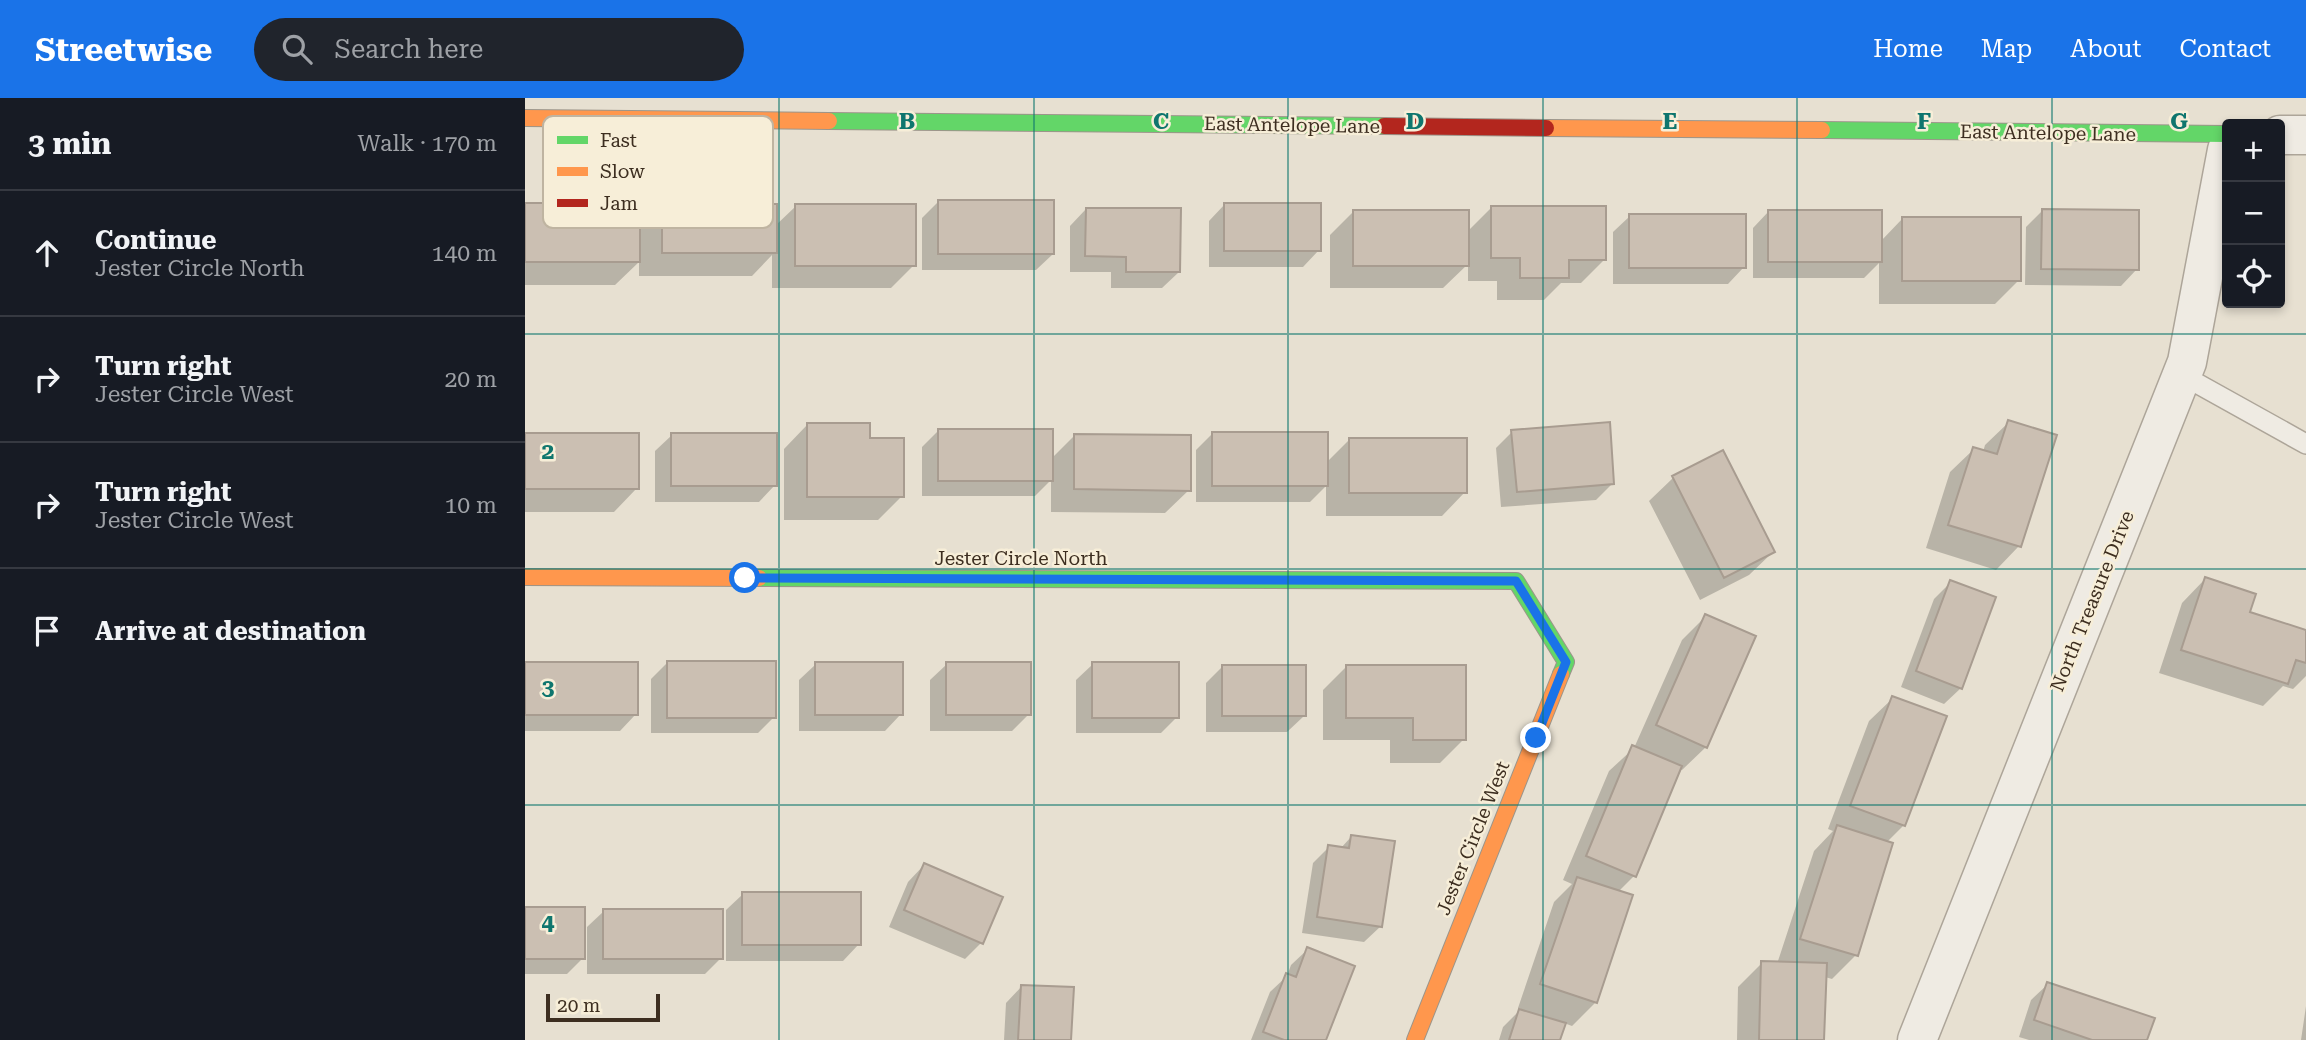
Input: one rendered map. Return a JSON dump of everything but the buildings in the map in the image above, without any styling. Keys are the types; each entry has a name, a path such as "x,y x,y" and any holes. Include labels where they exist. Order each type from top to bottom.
{"street":[{"name":"East Antelope Lane","path":"525,118 543,118"},
{"name":"East Antelope Lane","path":"773,120 2222,134"},
{"path":"2285,135 2306,135"},
{"name":"North Treasure Drive","path":"1917,1040 2182,375 2222,175"},
{"name":"Jester Circle North","path":"525,577 1516,581"},
{"name":"Jester Circle West","path":"1415,1040 1566,662 1516,581"}],"lane":[{"path":"2182,375 2306,444"}],"traffic: fast":[{"path":"829,121 1384,126"},
{"path":"1822,130 2222,134"},
{"path":"759,578 1516,581 1566,662 1561,674"}],"traffic: slow":[{"path":"525,118 543,118"},
{"path":"773,120 829,121"},
{"path":"1546,128 1822,130"},
{"path":"525,577 759,578"},
{"path":"1415,1040 1561,674"}],"traffic: jam":[{"path":"1384,126 1546,128"}],"route":[{"path":"745,578 1516,581 1566,662 1536,738"}]}
